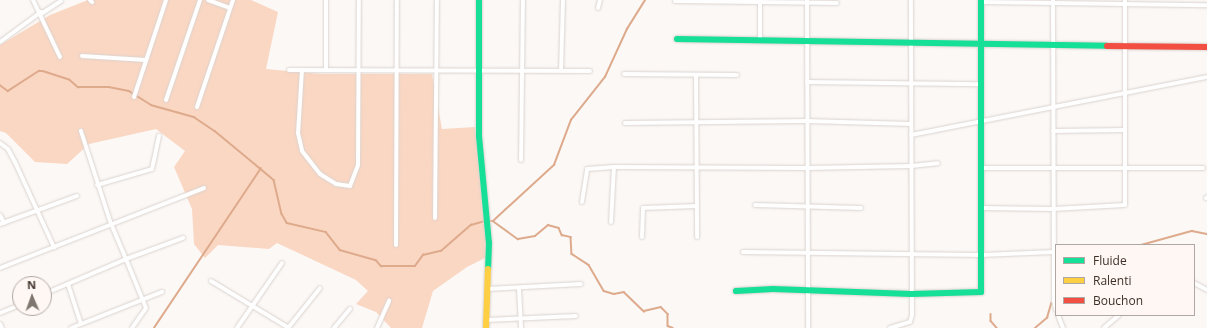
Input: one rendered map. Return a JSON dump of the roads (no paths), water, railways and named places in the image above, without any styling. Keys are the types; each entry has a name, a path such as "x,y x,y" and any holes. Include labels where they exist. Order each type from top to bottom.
{"street":[{"path":"33,0 41,13 60,57"},
{"path":"134,97 166,0"},
{"path":"166,100 200,0"},
{"path":"208,0 230,8"},
{"path":"197,107 233,0"},
{"path":"326,0 326,70"},
{"path":"302,70 298,133 302,151 320,174 343,187 350,186 358,165 359,0"},
{"path":"396,245 397,0"},
{"path":"435,218 437,0"},
{"path":"480,0 478,71 479,136 489,239 485,320 486,328"},
{"path":"521,160 523,0"},
{"path":"561,71 563,0"},
{"path":"598,8 600,0"},
{"path":"907,328 910,322 912,294 911,0"},
{"path":"0,42 61,1"},
{"path":"674,1 837,3"},
{"path":"736,291 762,289 912,294 981,292 980,1 1125,2 1207,5"},
{"path":"1053,1 1055,306"},
{"path":"760,2 760,41"},
{"path":"807,2 808,328"},
{"path":"981,208 1054,209 1125,205 1125,2"},
{"path":"677,39 807,43 980,43 1207,47"},
{"path":"82,56 146,60"},
{"path":"289,70 590,71"},
{"path":"624,74 696,76 737,75"},
{"path":"696,76 697,237"},
{"path":"911,135 1207,77"},
{"path":"807,82 981,84"},
{"path":"625,123 808,121 911,124"},
{"path":"1054,131 1125,130"},
{"path":"82,131 97,185 111,224 143,300 145,310 132,328"},
{"path":"97,185 152,169 159,136"},
{"path":"0,143 8,149 15,162 54,247"},
{"path":"582,202 587,169 614,167 808,168 911,166 938,163"},
{"path":"611,222 614,167"},
{"path":"981,168 1054,170 1204,168"},
{"path":"0,268 204,188"},
{"path":"0,215 2,224 77,196"},
{"path":"755,205 861,208"},
{"path":"642,237 643,208 697,206"},
{"path":"52,291 126,259 183,238"},
{"path":"743,252 981,255 1054,252"},
{"path":"238,328 282,263"},
{"path":"211,281 289,328 320,288"},
{"path":"68,284 81,324"},
{"path":"487,289 581,284"},
{"path":"1195,284 1207,290"},
{"path":"519,288 521,328"},
{"path":"71,328 162,292"},
{"path":"377,328 389,301"},
{"path":"0,314 12,309"},
{"path":"334,328 350,309"},
{"path":"485,320 576,316"},
{"path":"1058,316 1063,328"},
{"path":"1104,328 1118,316"},
{"path":"890,328 910,322"},
{"path":"0,324 2,328"}],"waterway":[{"path":"493,221 554,165 571,120 605,77 627,29 645,0"},
{"path":"0,85 8,91 39,71 43,71 70,80 78,87 109,87 129,91 151,105 194,117 215,131 274,180 282,214 287,223 326,232 340,250 376,260 381,266 415,266 423,255 441,251 471,225 485,221"},
{"path":"154,328 261,168"},
{"path":"489,221 493,221 518,239 535,236 548,225 559,228 562,235 571,237 572,254 589,265 604,291 614,294 624,292 644,311 661,307 668,314 668,326 673,328"},
{"path":"1145,244 1192,231 1207,234"},
{"path":"1035,328 1047,318 1051,304 1055,301"},
{"path":"991,314 991,321 997,328"}]}
